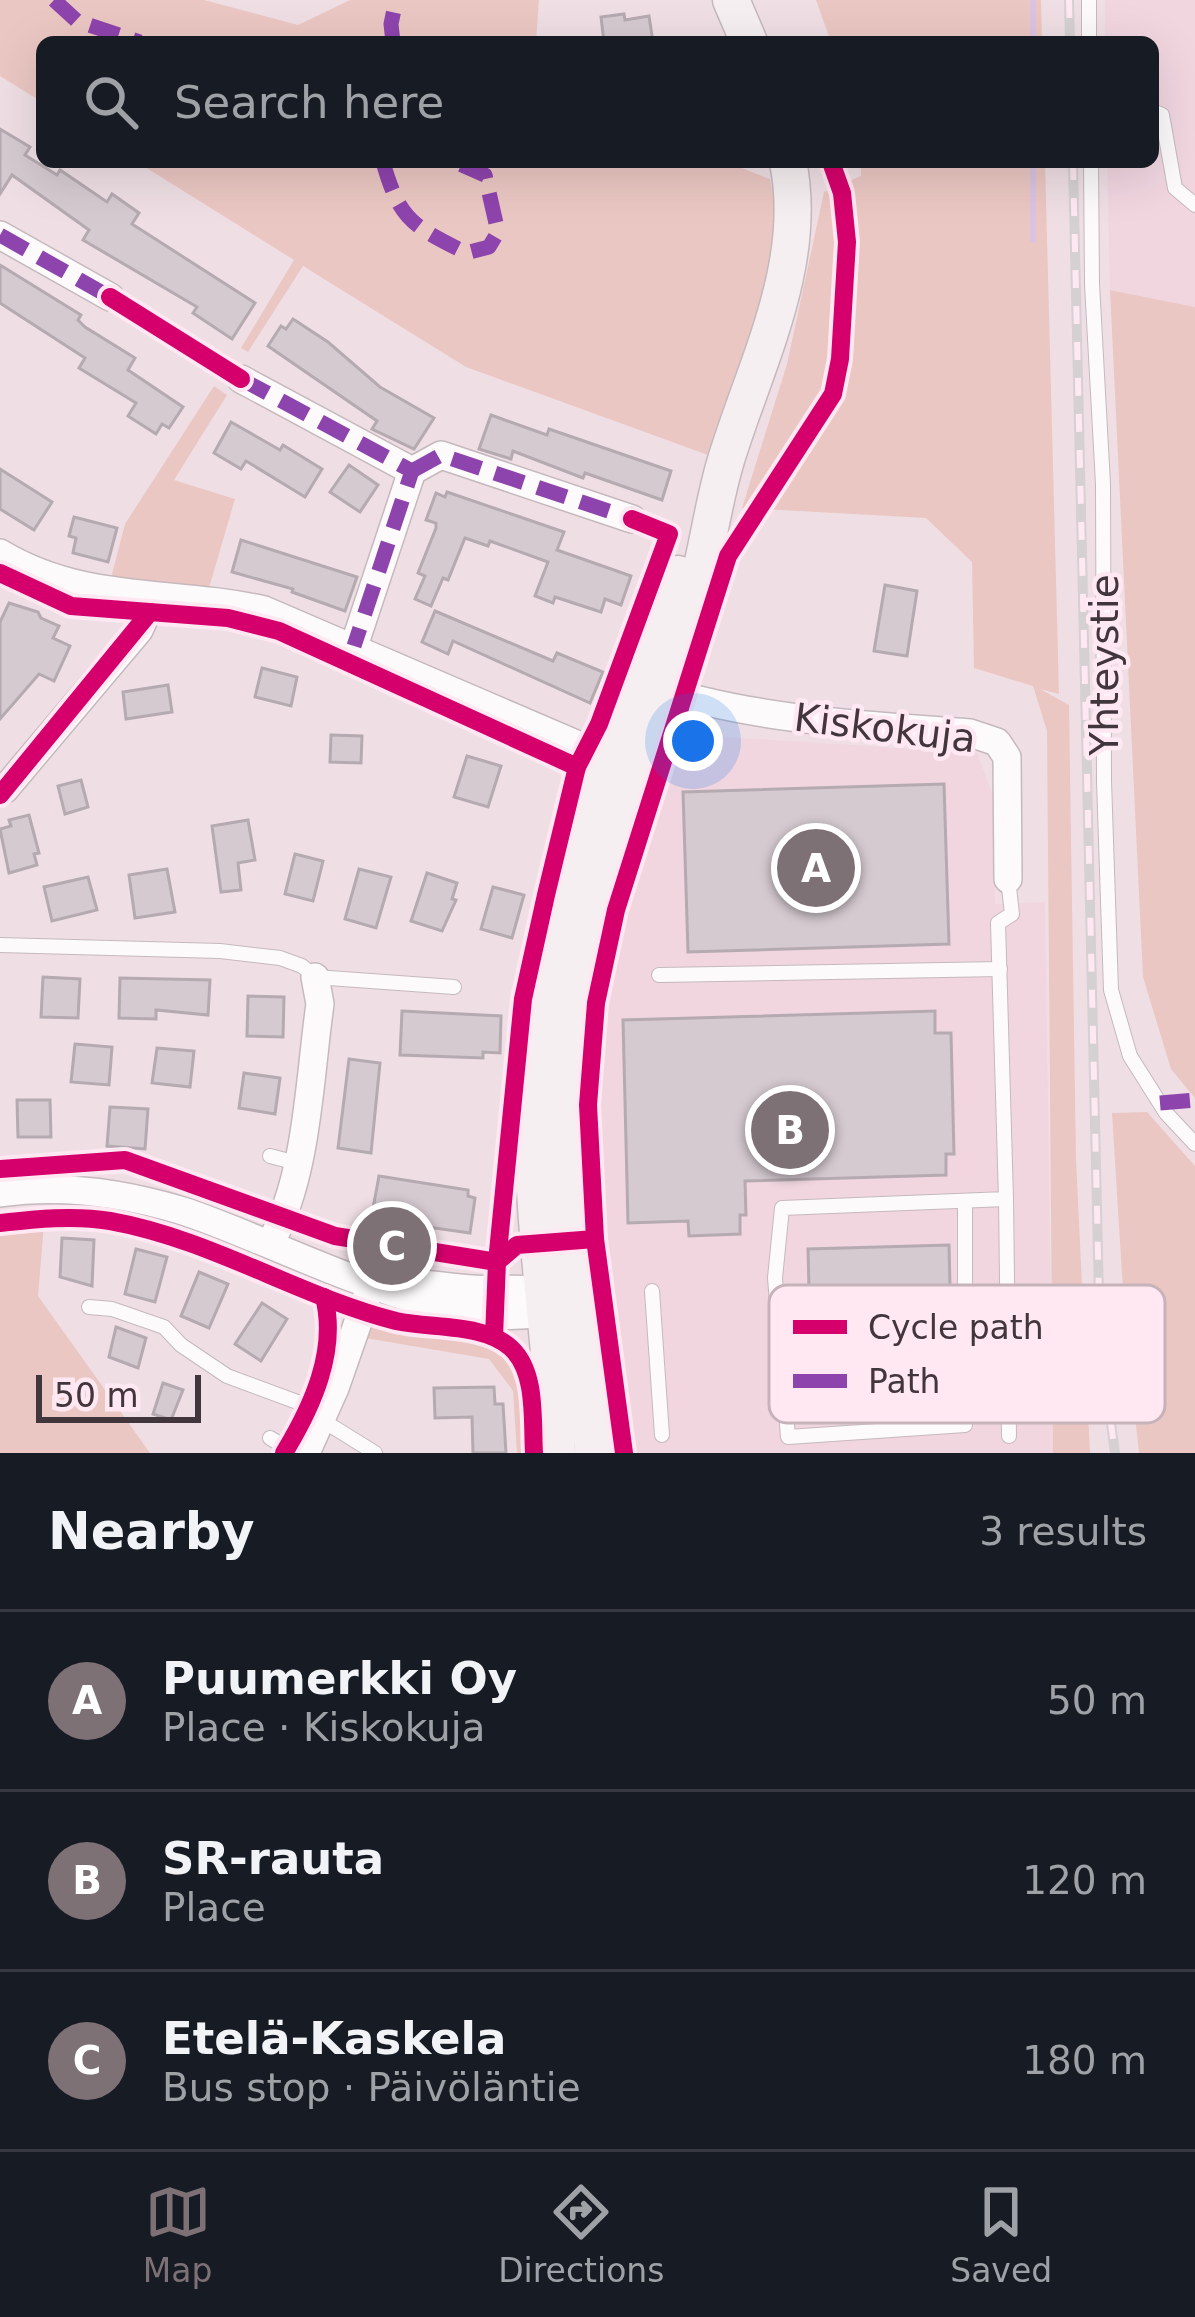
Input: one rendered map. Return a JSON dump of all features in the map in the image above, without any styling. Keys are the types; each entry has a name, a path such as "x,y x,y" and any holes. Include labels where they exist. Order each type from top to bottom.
{"street":[{"path":"731,0 746,36"},
{"path":"557,1453 556,1301 535,1127 539,1027 565,903 650,686 670,592 725,466 787,274 793,226 789,168"},
{"path":"0,235 110,297"},
{"path":"241,379 412,471"},
{"path":"354,646 412,471 441,455 632,519"},
{"path":"0,553 80,588 211,598 264,610 622,764"},
{"path":"5,789 139,631 155,596"},
{"name":"Kiskokuja","path":"650,686 739,710 970,733 997,742 1007,757 1008,879"},
{"path":"270,1244 284,1218 283,1160 320,1004 315,977"},
{"path":"0,1193 117,1194 183,1211 372,1282 410,1280 556,1301"},
{"path":"306,1453 372,1282"},
{"path":"556,1301 593,1453"}],"lane":[{"path":"1089,0 1089,36"},
{"path":"1159,114 1169,141 1175,188 1195,205"},
{"name":"Yhteystie","path":"1090,168 1102,484 1111,990 1130,1056 1166,1113 1195,1144"},
{"path":"1007,1285 998,923 1012,914 1008,879"},
{"path":"0,945 220,951 280,958 315,977 454,987"},
{"path":"659,975 1000,969"},
{"path":"776,1285 782,1208 1006,1199"},
{"path":"965,1201 965,1285"},
{"path":"652,1291 662,1435"},
{"path":"89,1307 112,1309 164,1328 181,1346 227,1376 308,1406 375,1453"},
{"path":"787,1423 788,1437 965,1423"},
{"path":"1009,1423 1009,1436"},
{"path":"269,1438 296,1453"}],"shaded area":[{"path":"0,0 204,0 298,25 350,0 539,0 536,36 36,36 36,98 0,76"},
{"path":"816,0 1041,0 1042,36 829,36"},
{"path":"1105,0 1195,0 1195,307 1110,290 1107,168 1159,168 1159,36 1105,36"},
{"path":"147,168 742,168 770,179 774,210 766,281 708,455 466,367 303,266 248,352 241,348 294,260"},
{"path":"861,168 1045,168 1059,694 1040,689 1069,705 1082,1285 1052,1285 1047,731 1033,686 974,668 972,562 926,518 742,508 787,364 824,192 861,176"},
{"path":"1110,290 1195,307 1195,1098 1171,1069 1143,977"},
{"path":"214,386 227,395 174,480 235,499 209,588 110,582 125,524"},
{"path":"678,734 977,753 993,795 995,904 1045,902 1051,1285 769,1285 769,1423 1053,1423 1053,1453 632,1453 601,1238 594,1106 602,1005 613,946"},
{"path":"1147,1112 1195,1166 1195,1453 1139,1453 1136,1423 1165,1423 1165,1285 1123,1285 1112,1113"},
{"path":"44,1224 38,1296 150,1453 0,1453 0,1229"},
{"path":"374,1323 499,1347 513,1359 523,1380 529,1453 517,1453 513,1391 489,1359 365,1338"},
{"path":"1053,1423 1089,1423 1090,1453 1053,1453"}],"building":[{"path":"649,16 652,36 603,36 601,17"},
{"path":"0,129 30,147 25,155 36,162 36,168 57,175 60,170 107,202 112,194 139,213 132,224 255,303 232,339 193,313 197,307 83,240 89,230 12,175 0,194"},
{"path":"0,265 81,315 78,320 85,327 135,358 128,370 183,407 169,428 162,424 156,434 128,416 136,403 79,368 85,358 0,303"},
{"path":"293,319 380,387 434,418 414,449 372,429 377,421 268,346 281,326 286,329"},
{"path":"491,415 547,435 549,429 671,471 662,500 585,473 583,478 513,451 511,459 479,449"},
{"path":"231,422 322,469 305,497 246,461 241,469 214,453"},
{"path":"349,465 378,485 360,512 330,492"},
{"path":"0,469 52,502 34,530 0,509"},
{"path":"447,492 564,532 557,550 631,576 621,605 605,599 601,612 555,597 553,603 535,596 548,562 490,541 488,546 465,538 431,606 415,599 425,576 418,573 436,528 436,523 426,520 436,493 445,497"},
{"path":"74,517 117,528 108,562 73,553 76,538 69,536"},
{"path":"241,540 357,577 345,611 293,589 232,572"},
{"path":"885,585 917,591 907,656 874,651"},
{"path":"9,603 38,612 59,626 53,638 70,646 54,681 39,674 0,719 0,622"},
{"path":"435,611 553,661 557,653 603,672 590,703 453,641 448,654 422,642"},
{"path":"262,668 297,677 291,706 255,697"},
{"path":"168,685 172,712 126,719 123,692"},
{"path":"331,735 362,736 361,763 330,762"},
{"path":"467,756 501,766 488,807 454,797"},
{"path":"81,780 88,807 65,814 58,786"},
{"path":"944,784 949,944 688,952 683,792"},
{"path":"29,815 39,853 34,854 37,865 9,873 0,829 11,826 9,820"},
{"path":"248,820 255,860 238,863 241,890 221,892 212,826"},
{"path":"295,854 323,861 313,901 285,894"},
{"path":"167,869 175,912 135,918 129,875"},
{"path":"359,869 391,877 376,928 345,919"},
{"path":"427,873 457,883 452,899 456,900 442,931 411,921"},
{"path":"88,877 97,910 52,921 44,887"},
{"path":"493,887 524,895 512,938 481,929"},
{"path":"43,977 80,979 78,1018 41,1017"},
{"path":"120,978 210,980 208,1015 156,1010 156,1019 119,1018"},
{"path":"248,996 284,997 283,1037 247,1036"},
{"path":"402,1011 501,1016 500,1053 483,1052 483,1058 400,1055"},
{"path":"935,1011 935,1033 951,1033 954,1154 946,1154 946,1175 745,1181 746,1215 740,1215 740,1234 689,1236 688,1221 628,1223 623,1020"},
{"path":"75,1044 112,1047 109,1085 71,1082"},
{"path":"157,1048 194,1051 190,1087 152,1083"},
{"path":"349,1059 380,1063 371,1153 338,1148"},
{"path":"244,1073 280,1078 275,1114 239,1108"},
{"path":"17,1100 50,1100 51,1137 18,1137"},
{"path":"110,1107 148,1109 145,1149 107,1146"},
{"path":"379,1176 468,1190 468,1196 475,1198 470,1233 371,1219"},
{"path":"62,1238 94,1240 92,1286 60,1277"},
{"path":"949,1245 950,1285 809,1285 808,1249"},
{"path":"136,1249 167,1257 155,1302 125,1294"},
{"path":"199,1272 228,1284 209,1328 181,1316"},
{"path":"262,1303 287,1319 261,1361 235,1344"},
{"path":"116,1327 146,1338 138,1368 109,1357"},
{"path":"163,1383 183,1390 171,1420 153,1414"},
{"path":"494,1387 495,1404 503,1404 506,1453 473,1453 472,1417 435,1418 434,1388"}],"waterway":[{"path":"1033,0 1033,36"},
{"path":"1033,168 1033,240"}],"railway":[{"path":"1069,0 1070,36"},
{"path":"1073,168 1099,1285"},
{"path":"1111,1423 1115,1453"}],"marked path":[{"path":"54,0 77,21 122,36"},
{"path":"392,36 396,0"},
{"path":"385,168 396,198 411,220 466,253 489,247 498,232 485,175 469,168"},
{"path":"0,235 110,297"},
{"path":"241,379 412,471 354,646"},
{"path":"412,471 441,455 632,519"},
{"path":"1160,1103 1195,1100"}],"cycle path":[{"path":"624,1453 595,1239 588,1105 596,1003 616,910 728,556 833,394 840,359 847,242 842,193 833,168"},
{"path":"110,297 241,379"},
{"path":"0,1169 125,1160 335,1236 497,1262 523,999 546,895 577,767 599,724 669,534 632,519"},
{"path":"0,573 71,606 228,618 279,631 577,767"},
{"path":"0,795 150,612"},
{"path":"0,1223 83,1218 147,1229 360,1310 396,1321 487,1334 511,1348 525,1370 532,1397 534,1453"},
{"path":"494,1337 497,1262 517,1245 595,1239"},
{"path":"284,1453 320,1378 328,1338 324,1297"}],"place":[{"name":"Puumerkki Oy","path":"816,868"},
{"name":"SR-rauta","path":"790,1130"},
{"name":"Etelä-Kaskela","path":"392,1246"}]}
